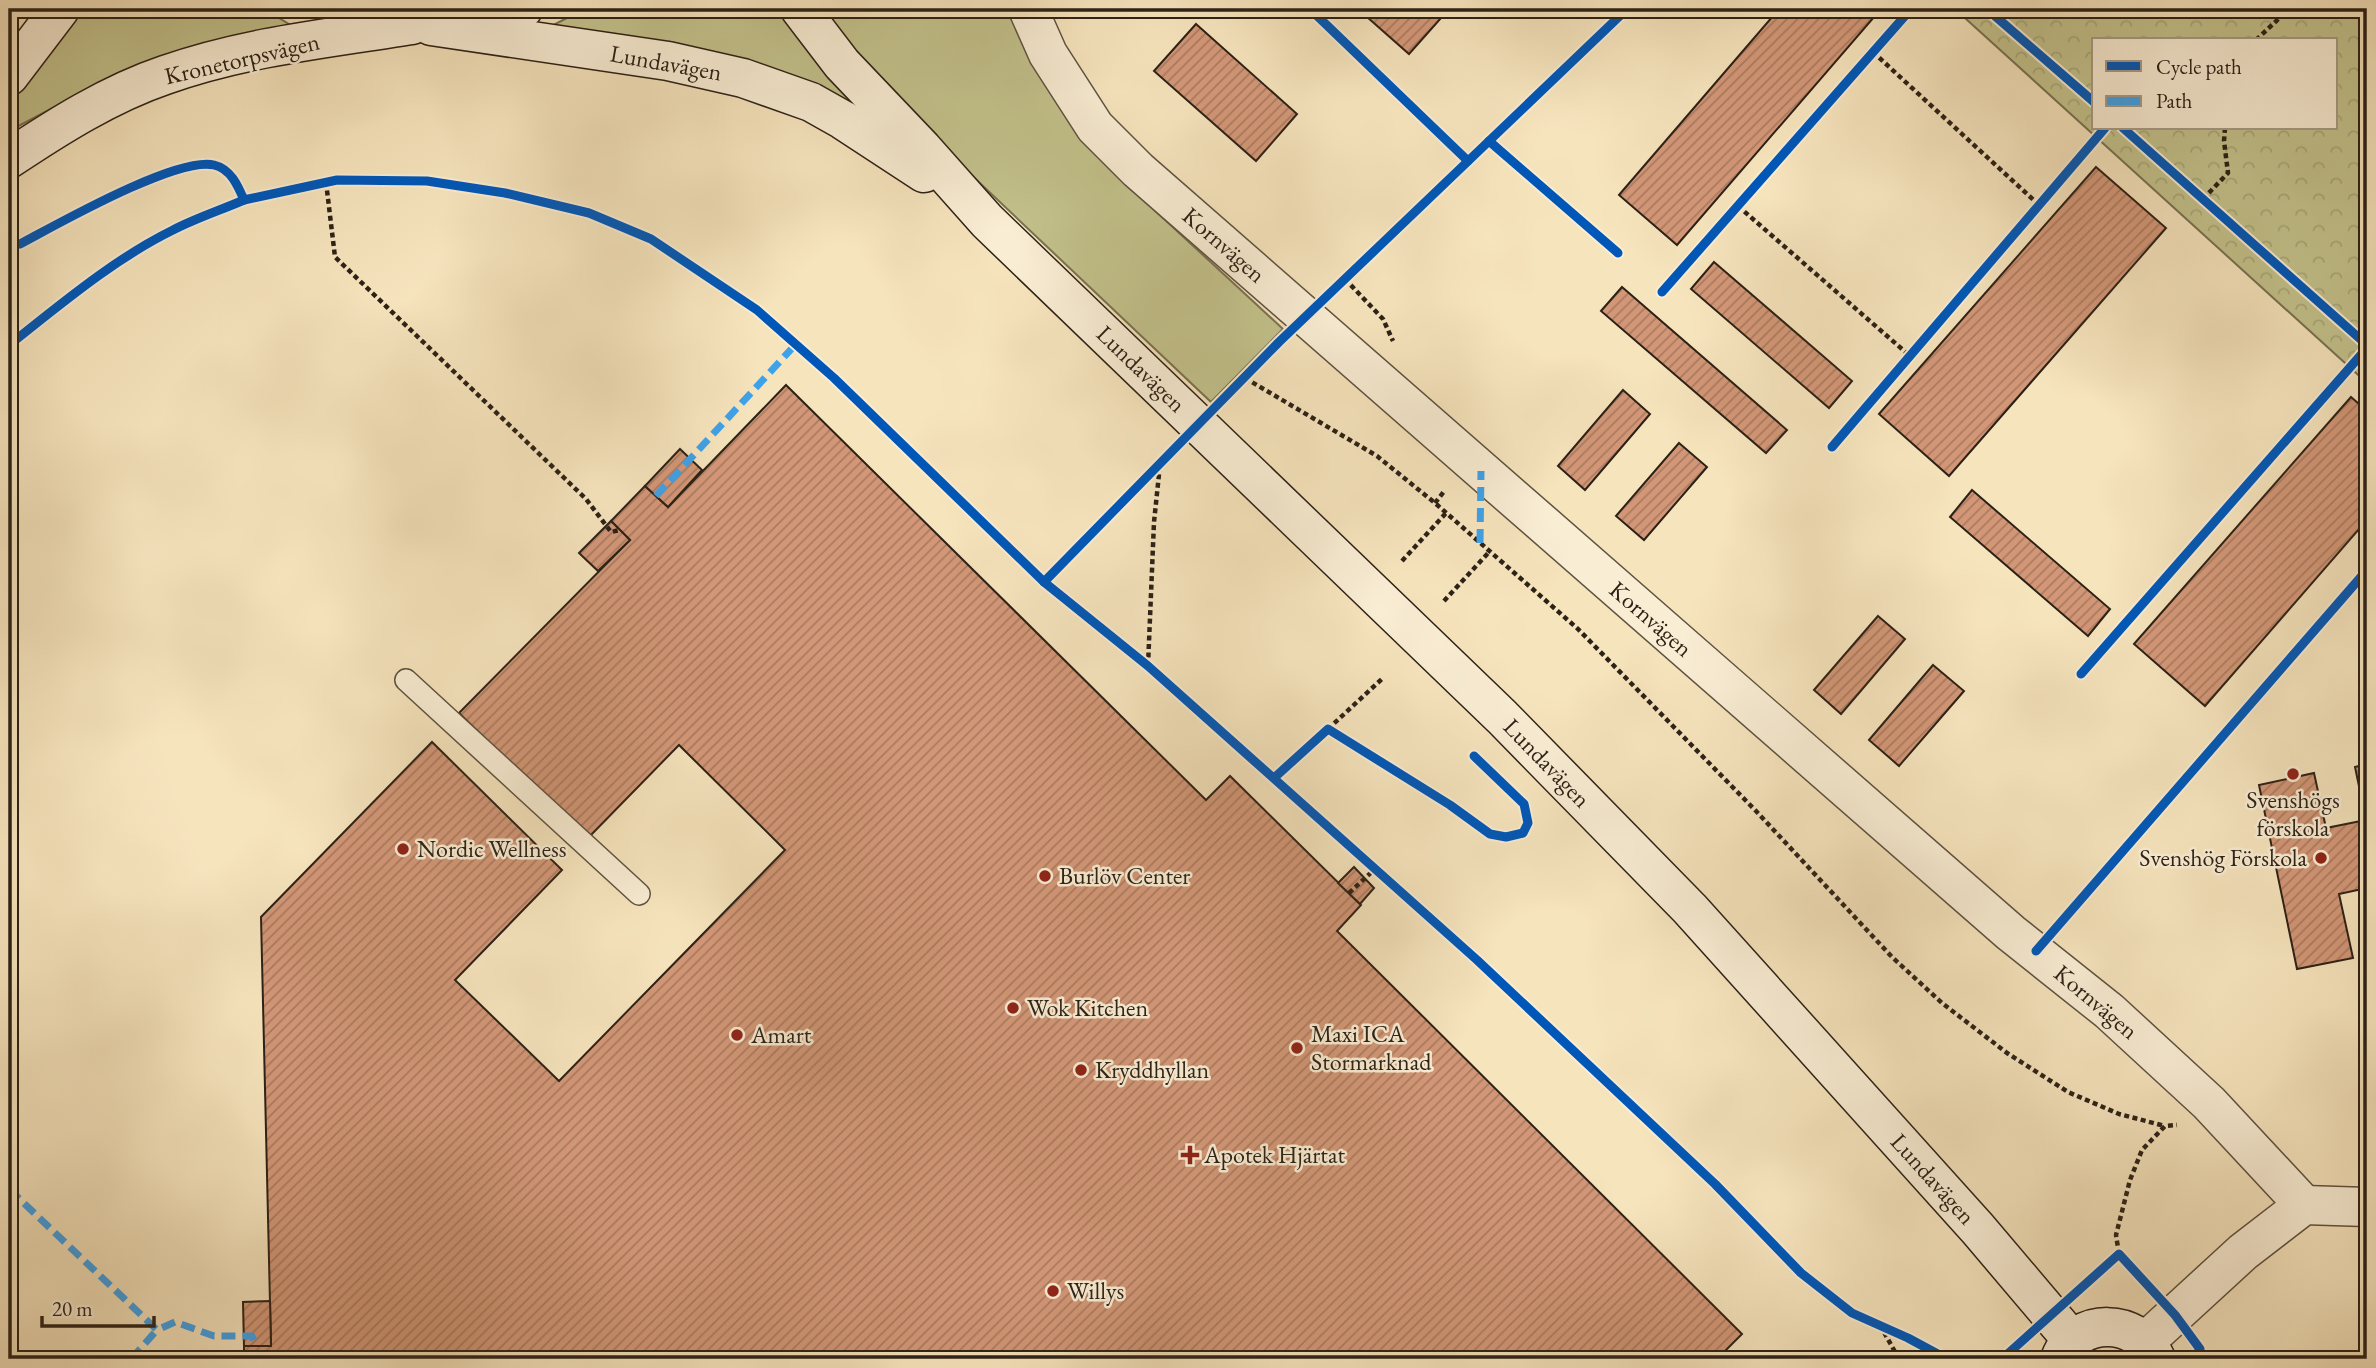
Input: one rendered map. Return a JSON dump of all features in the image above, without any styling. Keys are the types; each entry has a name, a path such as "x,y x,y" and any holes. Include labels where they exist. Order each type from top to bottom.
{"main road":[{"path":"9,76 61,9"},
{"name":"Lundavägen","path":"338,9 381,21 681,63 776,89 811,102 843,120 911,163 987,221"},
{"name":"Lundavägen","path":"422,25 485,20 523,9"},
{"name":"Lundavägen","path":"800,9 842,64 987,221 1502,717 1690,909 1978,1229 2066,1350 2083,1332 2109,1326 2122,1328 2151,1351"},
{"name":"Kornvägen","path":"1028,9 1048,54 1095,127 1138,170 2011,933 2109,1011 2209,1103 2304,1205"},
{"name":"Kronetorpsvägen","path":"9,159 84,113 163,76 204,63 258,51 422,25"},
{"path":"2151,1351 2243,1252 2304,1205 2367,1208"}],"lane":[{"path":"406,680 639,894"}],"path":[{"path":"2258,38 2289,9"},
{"path":"1864,62 1880,43"},
{"path":"1873,52 2039,205"},
{"path":"2203,199 2228,173 2225,130"},
{"path":"312,185 337,180"},
{"path":"326,182 335,257 586,499 611,532 620,530"},
{"path":"2193,190 2213,208"},
{"path":"1729,215 1747,195"},
{"path":"2030,215 2047,195"},
{"path":"1738,206 1910,356"},
{"path":"1334,290 1354,270"},
{"path":"1345,279 1383,319"},
{"path":"1901,366 1919,346"},
{"path":"1253,369 1241,381 1377,457 1435,503 1578,629 1756,811 1892,957 1942,1003 2007,1053 2068,1092 2119,1114 2165,1126 2188,1124"},
{"path":"1150,475 1168,457"},
{"path":"1148,666 1154,522 1160,465"},
{"path":"1435,503 1444,492"},
{"path":"1402,561 1446,513"},
{"path":"1444,601 1490,551"},
{"path":"1138,657 1157,673"},
{"path":"1328,729 1384,677"},
{"path":"1366,859 1386,878"},
{"path":"1349,893 1376,868"},
{"path":"2127,1262 2119,1254 2116,1236 2130,1180 2142,1150 2165,1126"},
{"path":"2109,1262 2119,1254"},
{"path":"1871,1321 1899,1334"},
{"path":"1880,1325 1899,1359"}],"green space":[{"path":"82,9 264,9 292,26 123,71 9,131 9,99"},
{"path":"584,9 785,9 873,114 540,32"},
{"path":"818,9 1014,9 1123,181 1283,329 1211,402 888,96"},
{"path":"1955,9 2367,9 2367,383"}],"building":[{"path":"1358,9 1449,9 1409,54"},
{"path":"1779,9 1881,9 1677,245 1619,195"},
{"path":"1196,24 1297,114 1256,161 1154,71"},
{"path":"2096,167 2166,228 1949,476 1879,414"},
{"path":"1714,262 1852,381 1829,408 1691,289"},
{"path":"1622,287 1787,430 1766,453 1601,311"},
{"name":"Burlöv Center","path":"786,385 1206,800 1230,776 1361,905 1337,931 1742,1334 1717,1359 244,1359 244,1346 271,1346 261,917 432,742 562,870 455,980 559,1081 785,850 679,745 587,839 459,713 630,540 611,521 645,486 668,507"},
{"path":"1623,390 1650,414 1585,490 1558,466"},
{"path":"2351,397 2367,411 2367,520 2205,706 2134,644"},
{"path":"1679,443 1707,467 1644,540 1616,516"},
{"path":"680,449 702,470 668,507 645,486"},
{"path":"1972,490 2110,609 2088,636 1950,517"},
{"path":"611,521 630,540 598,571 579,553"},
{"path":"1878,616 1905,639 1841,714 1814,690"},
{"path":"1933,665 1964,691 1899,766 1869,740"},
{"name":"Svenshög Förskola","path":"2367,764 2367,888 2339,894 2353,958 2297,969 2259,785 2314,773 2326,828 2366,820 2355,767"},
{"path":"1354,867 1374,888 1360,904 1338,883"},
{"path":"270,1301 271,1346 244,1346 243,1302"}],"marked path":[{"path":"656,496 796,344"},
{"path":"1480,543 1481,471"},
{"path":"9,1189 157,1330 175,1322 214,1336 252,1336 256,1346"},
{"path":"131,1359 157,1330"}],"cycle path":[{"path":"1310,9 1468,161"},
{"path":"1044,582 1279,342 1627,9"},
{"path":"1662,292 1911,9"},
{"path":"1987,9 2092,100"},
{"path":"1832,447 2103,130"},
{"path":"2125,130 2367,345"},
{"path":"1489,141 1618,253"},
{"path":"9,244 20,244 87,208 146,181 197,165 214,165 225,170 244,200 337,180 427,181 505,193 589,213 651,239 757,310 834,378 1044,582 1148,666 1477,960 1715,1184 1801,1273 1852,1313 1947,1359"},
{"path":"9,345 130,254 182,226 244,200"},
{"path":"2081,674 2367,348"},
{"path":"2036,951 2367,570"},
{"path":"1274,778 1328,729 1450,805 1490,834 1506,837 1523,833 1528,823 1524,804 1474,756"},
{"path":"2002,1359 2119,1254 2175,1315 2200,1349 2194,1359"}],"place":[{"name":"Svenshögs förskola","path":"2293,774"},
{"name":"Nordic Wellness","path":"403,849"},
{"name":"Svenshög Förskola","path":"2321,858"},
{"name":"Burlöv Center","path":"1045,876"},
{"name":"Wok Kitchen","path":"1013,1008"},
{"name":"Amart","path":"737,1035"},
{"name":"Maxi ICA Stormarknad","path":"1297,1048"},
{"name":"Kryddhyllan","path":"1081,1070"},
{"name":"Apotek Hjärtat","path":"1190,1155"},
{"name":"Willys","path":"1053,1291"}]}
